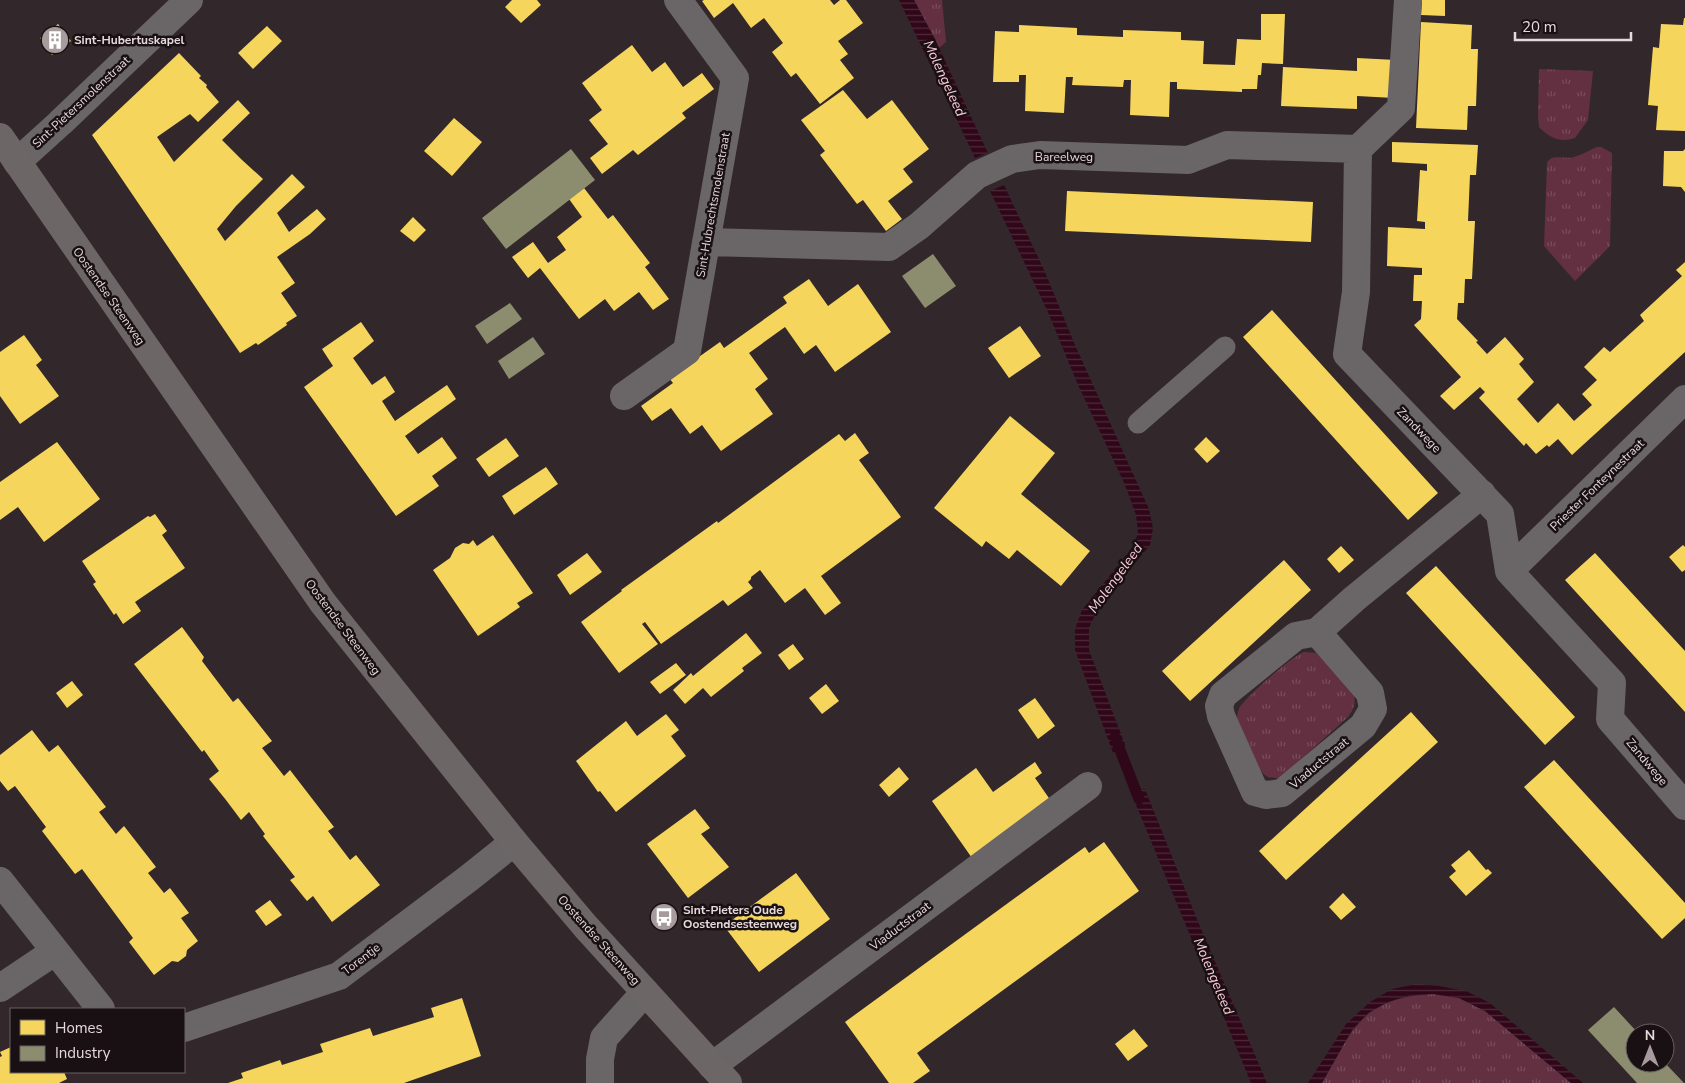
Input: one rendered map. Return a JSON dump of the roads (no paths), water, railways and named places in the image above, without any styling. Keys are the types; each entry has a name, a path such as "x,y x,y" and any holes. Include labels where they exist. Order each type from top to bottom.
{"main road":[{"name":"Oostendse Steenweg","path":"0,137 323,603 514,842 586,927 720,1074"}],"street":[{"name":"Sint-Pietersmolenstraat","path":"16,162 60,123 189,0"},
{"name":"Sint-Hubrechtsmolenstraat","path":"624,396 687,351 735,78 678,0"},
{"path":"1358,149 1401,108 1408,0"},
{"name":"Bareelweg","path":"706,242 888,247 918,226 977,175 1012,159 1040,155 1188,160 1226,145 1358,149"},
{"name":"Zandwege","path":"1358,149 1356,292 1347,354 1500,514 1509,571 1612,683 1610,719 1685,806"},
{"name":"Priester Fonteynestraat","path":"1509,571 1685,399"},
{"name":"Viaductstraat","path":"1317,632 1370,693 1373,709 1363,726 1282,793 1266,795 1255,792 1221,716 1219,706 1223,696 1296,636 1317,632 1354,598 1482,494"},
{"name":"Viaductstraat","path":"720,1074 1088,786"},
{"name":"Torentje","path":"185,1028 339,976 514,842"},
{"path":"0,881 54,952 100,1008"},
{"path":"0,988 54,952"},
{"path":"600,1083 600,1059 604,1038 645,992"}],"lane":[{"path":"1138,423 1225,347"}],"water":[{"path":"899,0 914,0 935,39 988,153 975,158"},
{"path":"1004,185 1045,272 1075,345 1149,509 1153,528 1150,545 1098,608 1089,628 1089,650 1126,747 1113,753 1075,650 1075,629 1082,610 1131,549 1138,534 1136,515 1125,485 1078,385 1047,310 990,191"},
{"path":"1137,783 1140,790 1145,789 1199,924 1267,1083 1251,1083 1129,788"},
{"path":"1417,984 1466,991 1490,1003 1583,1083 1571,1083 1485,1011 1459,998 1433,994 1410,995 1388,1002 1368,1013 1352,1030 1322,1083 1308,1083 1346,1024 1370,1002 1392,989"}],"waterway":[{"name":"Molengeleed","path":"1115,737 1139,799"}],"place":[{"name":"Sint-Hubertuskapel","path":"55,40"},
{"name":"Sint-Pieters Oude Oostendsesteenweg","path":"664,917"}]}
